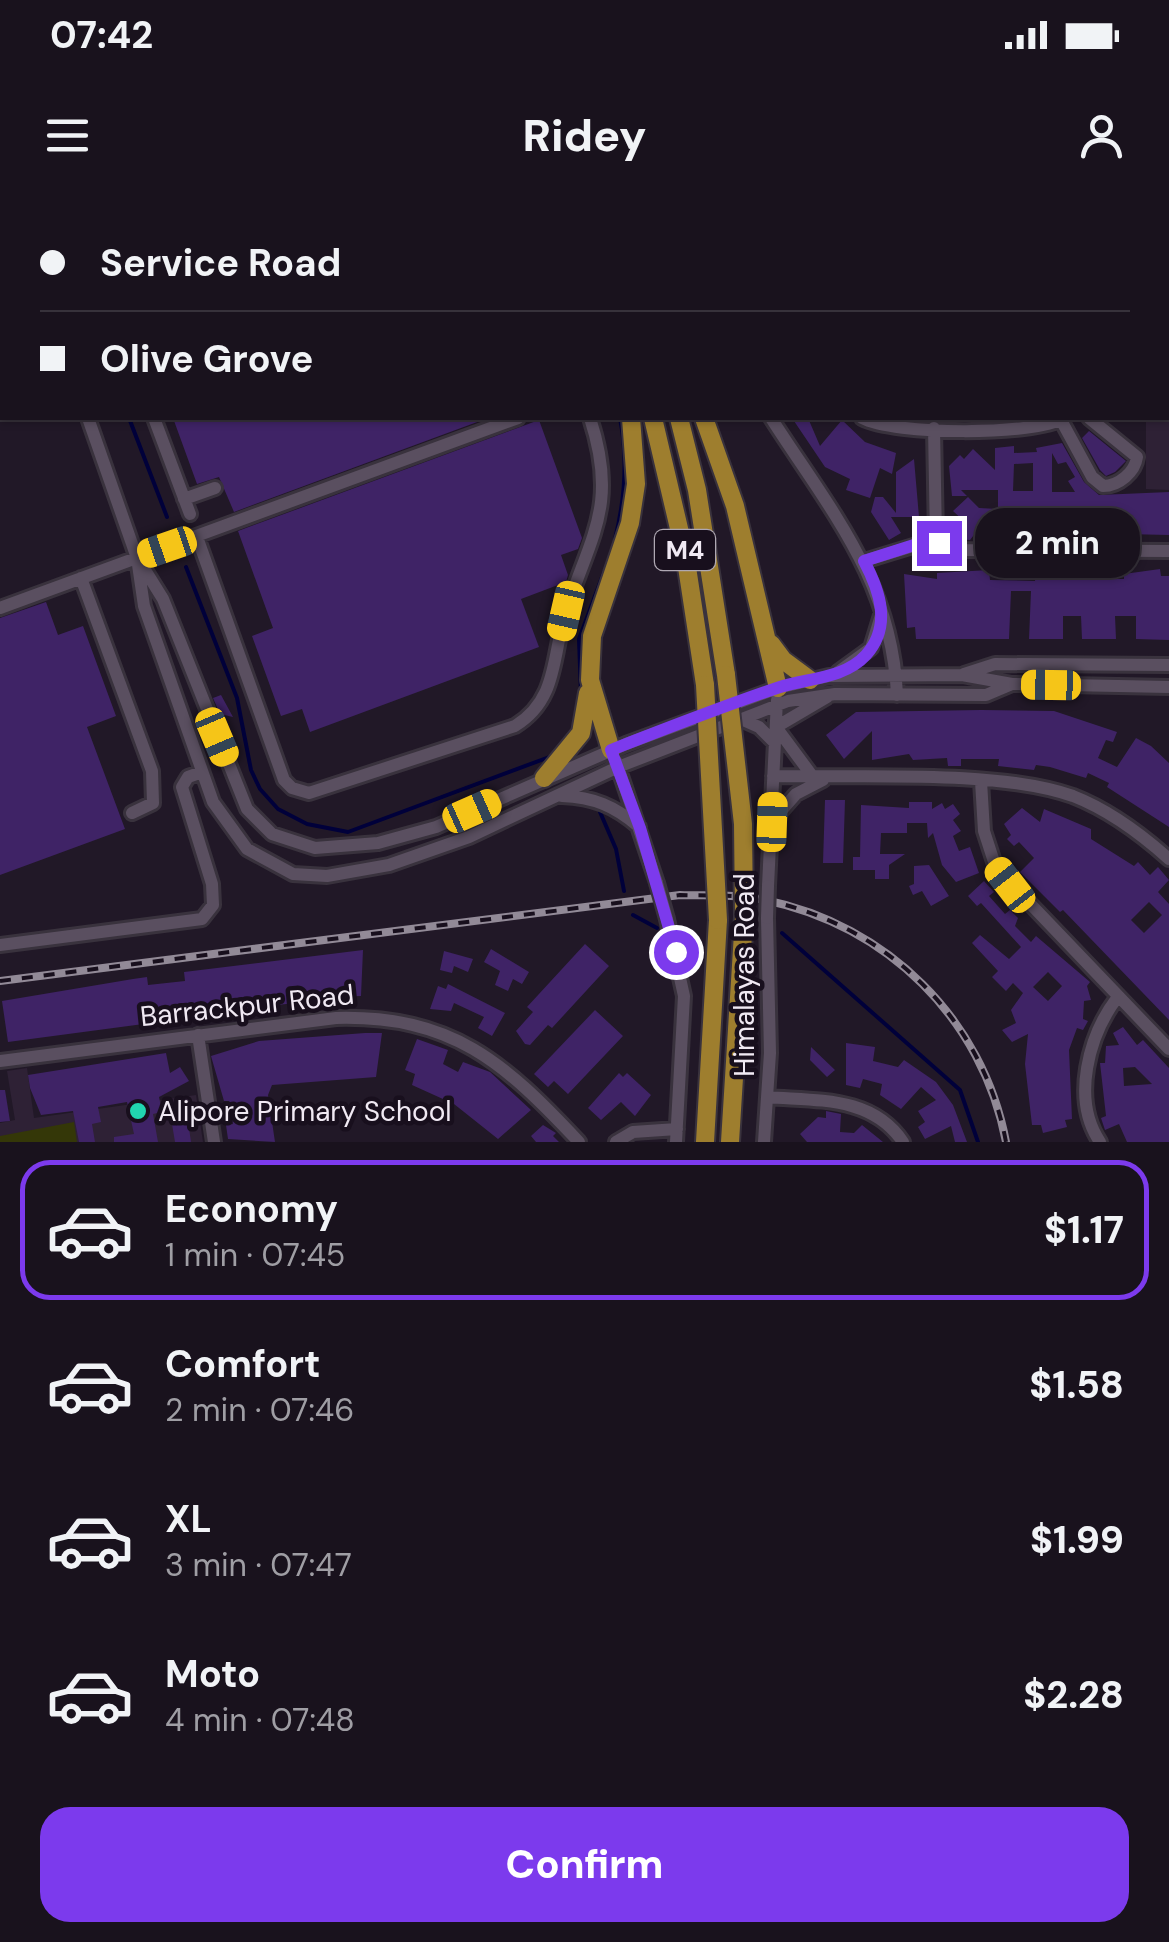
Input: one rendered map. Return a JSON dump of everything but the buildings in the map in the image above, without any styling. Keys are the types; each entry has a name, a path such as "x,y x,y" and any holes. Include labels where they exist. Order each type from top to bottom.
{"highway":[{"path":"544,778 581,733 592,636 630,523 636,484 631,420"},
{"name":"M4","path":"654,420 686,554 705,685 718,920 705,1142"},
{"name":"M4","path":"678,420 696,490 726,676 742,824 744,917 730,1142"},
{"path":"705,420 735,506 771,644 777,697"},
{"path":"771,644 783,660 819,678"},
{"path":"590,680 615,758"}],"street":[{"path":"89,420 137,558 144,606 202,772 230,830 247,848 293,874 328,876 388,866 470,837 556,796 615,758 819,678 864,657 878,633 883,604"},
{"path":"155,420 190,514"},
{"path":"0,608 513,420"},
{"path":"197,537 284,780 308,794 516,726 542,705 566,611 599,528 602,480 590,420"},
{"path":"771,420 864,561 883,604 897,694"},
{"path":"868,420 890,428 1033,428 1060,420"},
{"path":"1064,420 1092,477 1103,486 1116,484 1134,467 1137,457 1091,420"},
{"path":"934,428 936,538"},
{"path":"184,499 215,488"},
{"path":"864,561 936,538 956,550 1169,551"},
{"path":"137,558 163,599 247,809 272,834 315,848 378,843 436,827 544,778 740,719 777,697 986,695 1012,684"},
{"path":"81,578 152,772 153,803 132,812"},
{"path":"962,675 995,664 1169,665"},
{"path":"819,678 962,675 1012,684 1169,687"},
{"path":"813,777 776,728 835,694"},
{"name":"Himalayas Road","path":"764,1142 768,1097 767,918 777,697"},
{"path":"740,719 755,725 775,743"},
{"path":"615,758 657,883 684,996 676,1136 633,1132 616,1142"},
{"path":"0,945 202,919 213,905 212,884 182,787 188,778 202,772"},
{"path":"774,776 981,781 1070,795 1116,818 1169,859"},
{"path":"772,822 796,794 831,777"},
{"path":"981,781 984,831 996,868 1169,1049"},
{"path":"556,796 581,796 614,807 640,828"},
{"path":"1100,1142 1091,1121 1088,1049 1100,1020 1118,998"},
{"name":"Barrackpur Road","path":"0,1061 336,1018 418,1024 447,1034 499,1062 579,1142"},
{"path":"198,1035 214,1142"},
{"path":"768,1097 862,1106 880,1116 903,1142"}],"shaded area":[{"path":"1146,420 1169,420 1169,490 1146,489"},
{"name":"Alipore Primary School","path":"27,1068 34,1118 196,1095 203,1142 0,1142 0,1123 15,1120 7,1071"}],"green space":[{"path":"74,1122 77,1142 0,1142 0,1136"}],"waterway":[{"path":"130,420 167,517"},
{"path":"615,539 624,478 620,420"},
{"path":"186,567 237,698 251,770 260,789 278,809 307,824 348,832 552,756"},
{"path":"581,693 579,639 604,572"},
{"path":"600,812 616,849 624,891"},
{"path":"633,915 657,928"},
{"path":"782,933 960,1090 978,1142"}],"railway":[{"path":"0,981 680,895 754,898 809,913 851,931 889,955 923,984 952,1018 976,1056 994,1097 1006,1142"}],"place":[{"name":"Alipore Primary School","path":"138,1111"}],"route":[{"path":"676,952 640,828 611,750 778,688 847,669 871,648 881,622 883,604 864,561 936,538 939,543"}]}
